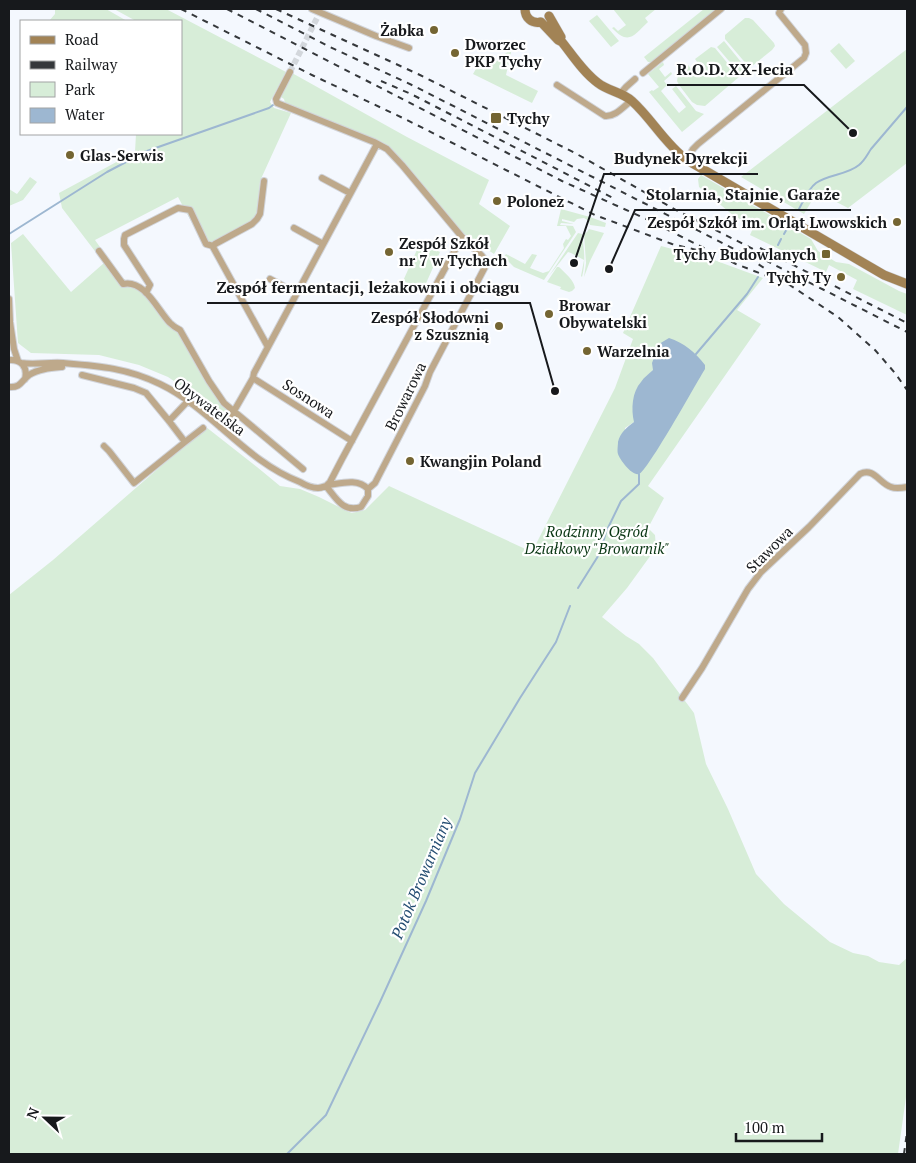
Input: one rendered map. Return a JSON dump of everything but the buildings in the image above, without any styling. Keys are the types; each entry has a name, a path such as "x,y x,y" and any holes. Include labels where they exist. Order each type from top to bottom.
{"street":[{"path":"312,9 319,14 409,48"},
{"path":"525,9 526,16 530,20 538,22 562,42"},
{"path":"643,73 721,9"},
{"path":"687,160 698,144 804,58 806,53 805,45 780,11"},
{"path":"538,22 546,20 550,13"},
{"path":"550,13 562,42 598,84 631,100 673,149 687,160 884,275 907,284"},
{"name":"Browarowa","path":"290,72 276,99 276,103 377,144 387,150 402,165 462,237 486,261 485,267 430,372 425,386 379,476 368,489"},
{"path":"620,94 635,79"},
{"path":"557,85 605,116 613,115 631,100"},
{"path":"220,427 234,412 253,378 296,293 377,144"},
{"path":"322,178 350,193"},
{"path":"213,246 252,224 257,219 260,214 264,181"},
{"path":"99,251 122,284 133,284 140,287 146,293 150,285 124,244 126,235 178,208 190,210 206,244 213,246"},
{"path":"294,228 323,244"},
{"name":"Browarowa","path":"326,486 330,482 462,237"},
{"path":"213,246 268,347"},
{"path":"270,279 296,293"},
{"name":"Obywatelska","path":"146,293 171,325 180,330 224,403 303,469"},
{"path":"9,299 9,325 14,349 26,371 24,380"},
{"name":"Obywatelska","path":"9,360 35,364 64,363 100,366 133,373 161,385 188,401 277,472 310,487 321,488 354,482 363,484 368,489"},
{"name":"Obywatelska","path":"9,387 18,386 29,376 37,372 70,364"},
{"path":"82,375 134,388 146,393 185,442"},
{"name":"Sosnowa","path":"253,378 352,440"},
{"path":"169,422 188,401"},
{"path":"104,446 134,483 203,428"},
{"name":"Stawowa","path":"682,698 754,580 861,473 871,472 892,488 907,487"},
{"path":"326,486 341,504 352,509 364,505 368,496 368,489"}],"green space":[{"path":"55,9 106,9 125,20 50,20 55,14"},
{"path":"114,9 166,9 286,72 270,102 274,108 291,113 260,181 255,218 205,247 178,197 95,240 121,277 140,289 176,330 206,383 228,410 228,415 168,377 139,365 99,355 31,353 18,343 11,243 23,234 71,292 104,263 62,208 59,193 135,152 136,135 182,135 182,20 134,20"},
{"path":"613,9 656,9 645,18 648,22 631,37 627,37 612,28 614,27 618,31 626,25"},
{"path":"704,9 718,9 652,62 648,62 644,57"},
{"path":"597,15 619,41 611,47 589,21"},
{"path":"745,18 753,20 775,46 751,67 748,66 725,39 725,35"},
{"path":"724,41 746,68 740,74 717,47"},
{"path":"839,43 855,61 846,69 830,51"},
{"path":"711,47 715,48 739,77 705,106 697,105 692,102 679,85 677,81 678,75 688,65 693,71 700,66 695,59"},
{"path":"512,48 506,75 538,91 532,103 473,74 477,67 484,70 485,67 493,64"},
{"path":"907,49 907,163 848,208 817,192 804,214 741,177"},
{"path":"663,62 664,65 659,69 665,77 671,72 672,74 664,81 667,85 661,91 679,113 686,107 672,89 676,86 696,111 704,114 682,132 649,92 659,87 648,74"},
{"path":"292,73 489,180 479,204 510,226 494,254 463,233 392,149 382,142 285,103 281,97"},
{"path":"701,175 811,239 818,251 836,262 849,264 907,294 907,315 853,289 857,280 829,265 826,272 750,235 754,226 734,216 699,187 698,179"},
{"path":"30,177 37,182 23,200 9,206 9,189 17,194"},
{"path":"561,209 606,223 605,227 590,225 589,221 584,218 577,219 574,222 562,219 562,221 574,224 561,223 560,225 573,226 576,232 544,280 514,267 504,257 506,254 525,264 532,254 537,255 530,268 543,273 549,271 564,248 563,244 566,239 568,240 571,236 566,226 557,226"},
{"path":"589,229 604,233 584,277 586,263 584,234"},
{"path":"578,233 582,234 584,260 568,252 549,276"},
{"path":"420,243 440,252 423,290 403,281"},
{"name":"Rodzinny Ogród Działkowy \"Browarnik\"","path":"661,246 714,260 763,278 737,310 761,324 648,486 664,498 648,528 655,535 656,548 627,588 602,617 639,644 653,658 694,713 706,764 756,874 784,904 830,942 879,962 899,965 907,958 907,1090 898,1154 9,1154 9,595 53,560 206,427 280,486 300,489 352,513 365,510 389,486 532,552 615,388 633,339 623,333","holes":["653,370 625,466 625,428 634,422 648,375"]},
{"path":"557,267 573,282 575,288 572,291 560,289 561,287 547,282"}],"water":[{"path":"669,338 680,342 693,352 705,365 705,369 652,459 639,474 636,474 619,457 618,442 626,428 634,422 634,396 638,386 653,370 652,363 659,344"}],"waterway":[{"path":"9,234 107,172 147,151 273,105"},
{"path":"799,209 813,185 821,180 849,171 861,163 907,107"},
{"path":"784,234 788,227"},
{"path":"778,245 781,239"},
{"path":"696,354 747,294 758,277"},
{"name":"Potok Browarniany","path":"578,588 600,553 606,532 621,501 639,484 639,474"},
{"name":"Potok Browarniany","path":"287,1154 326,1115 426,901 460,819 475,773 556,642 570,606"}],"tunnel":[{"path":"290,72 318,16"}],"railway":[{"path":"181,9 595,215 672,244 701,251"},
{"path":"227,9 562,181 644,218 736,264 767,276"},
{"path":"256,9 330,47 414,86 740,252 838,317 875,350 907,390"},
{"path":"276,9 420,75 575,153 676,210 765,255"},
{"path":"381,81 411,94 613,198"},
{"path":"760,248 907,323"},
{"path":"755,255 907,332"},
{"path":"904,1154 907,1132"}],"place":[{"name":"Żabka","path":"434,30"},
{"name":"Dworzec PKP Tychy","path":"455,53"},
{"name":"Tychy","path":"496,118"},
{"name":"R.O.D. XX-lecia","path":"853,133"},
{"name":"Glas-Serwis","path":"70,155"},
{"name":"Polonez","path":"497,201"},
{"name":"Zespół Szkół im. Orląt Lwowskich","path":"897,222"},
{"name":"Zespół Szkół nr 7 w Tychach","path":"389,252"},
{"name":"Tychy Budowlanych","path":"826,254"},
{"name":"Budynek Dyrekcji","path":"574,263"},
{"name":"Stolarnia, Stajnie, Garaże","path":"609,269"},
{"name":"Tychy Ty","path":"841,277"},
{"name":"Browar Obywatelski","path":"549,314"},
{"name":"Zespół Słodowni z Szusznią","path":"499,326"},
{"name":"Warzelnia","path":"587,351"},
{"name":"Zespół fermentacji, leżakowni i obciągu","path":"555,391"},
{"name":"Kwangjin Poland","path":"410,461"}]}
